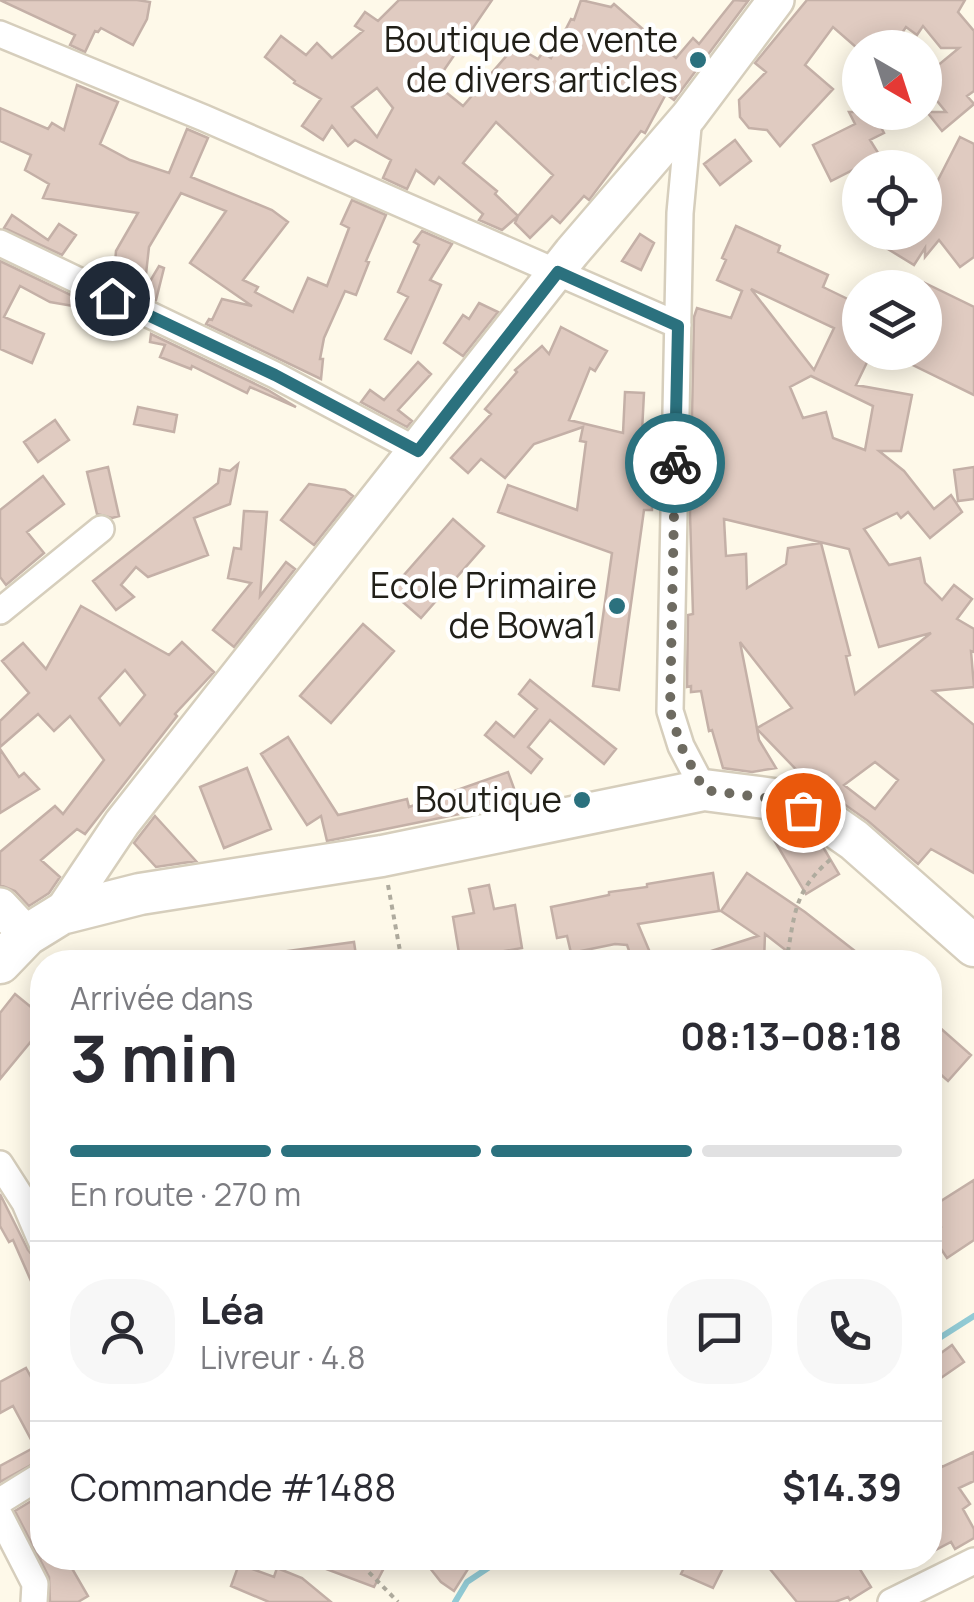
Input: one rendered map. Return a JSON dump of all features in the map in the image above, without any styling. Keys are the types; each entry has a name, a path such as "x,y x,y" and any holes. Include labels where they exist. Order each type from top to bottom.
{"highway":[{"path":"9,935 62,914 140,894 382,856 704,790 781,800 824,819 854,840 974,946"}],"main road":[{"path":"62,914 122,823 558,272 689,116 776,0"}],"street":[{"path":"0,34 204,118 678,326"},
{"path":"689,116 680,213 670,711 681,746 704,790"},
{"path":"0,243 275,375 418,451"},
{"path":"0,611 101,529"},
{"path":"0,1164 30,1215"},
{"path":"0,1501 30,1482"},
{"path":"0,1516 34,1584 34,1602"},
{"path":"890,1602 974,1561"}],"path":[{"path":"788,950 792,916 816,872 854,840"},
{"path":"382,856 400,950"},
{"path":"367,1570 398,1602"}],"building":[{"path":"0,0 150,2 147,19 133,45 101,28 95,31 85,52 70,45 75,35"},
{"path":"399,0 492,0 442,73 446,78 437,85 463,106 515,46 538,59 543,52 551,58 581,0 611,7 614,4 676,58 693,38 699,44 734,0 748,1 674,100 666,94 645,133 641,131 589,200 584,196 560,223 552,216 530,238 515,223 518,216 502,230 479,220 483,214 439,177 434,184 416,170 407,189 383,178 391,160 355,140 348,146 332,126 323,140 302,126 321,99 294,83 265,57 281,36 306,55 317,43 332,58 363,31 355,26 365,12 378,21","holes":["377,88 393,108 377,137 352,107","496,122 553,175 518,216 495,194 497,191 463,163"]},
{"path":"807,0 965,0 958,12 974,31 974,91 967,96 974,104 942,131 942,112 946,112 942,107 942,62 959,48 942,48 942,30 926,30 923,26 920,30 906,27 842,30 842,35 833,27 805,65 833,89 780,146 767,130 749,128 740,117 739,100 766,72 755,63"},
{"path":"77,85 118,102 100,144 130,160 169,173 187,129 208,138 191,177 272,210 288,222 243,280 258,287 255,292 293,312 308,278 327,286 349,228 341,224 352,200 386,215 356,295 345,291 324,338 321,379 206,324 222,299 252,306 190,263 226,211 181,193 149,247 145,283 149,283 159,266 164,268 156,300 102,274 114,276 116,251 138,213 43,198 49,184 25,170 31,155 0,141 0,108 48,129 52,123 64,130"},
{"path":"843,130 884,133 870,140 876,150 842,150 842,175 831,181 813,145"},
{"path":"960,137 974,144 974,257 960,267 942,244 942,172"},
{"path":"735,140 751,161 720,185 704,164"},
{"path":"12,215 48,240 59,224 76,235 62,255 4,228"},
{"path":"736,226 780,246 778,252 828,275 823,287 842,296 842,370 863,370 856,385 912,395 901,451 879,451 904,471 934,509 951,495 962,512 930,538 908,512 901,518 897,513 864,529 889,565 920,558 925,583 942,600 954,585 972,599 957,619 974,629 974,687 933,691 974,725 974,873 931,849 918,864 868,821 815,789 757,729 759,740 776,768 752,772 723,768 712,730 709,731 701,691 691,692 691,686 687,687 688,615 693,614 690,514 694,317 697,308 731,318 742,291 717,280 726,260 722,258","holes":["751,289 834,328 814,370","811,376 873,406 865,450 833,438 826,412 803,418 790,387","724,519 849,549 879,647 931,633 855,694 846,656 850,655 821,543 788,548 786,564 747,588 746,554 726,556","740,642 792,708 757,728","875,762 898,780 875,809 844,785"]},
{"path":"422,231 452,244 430,280 441,285 411,353 385,339 408,297 398,292 419,245 414,242"},
{"path":"640,234 654,243 641,270 622,261"},
{"path":"889,250 924,250 914,265"},
{"path":"0,261 119,318 104,331 107,316 50,302 20,286 4,317 44,334 32,363 0,349"},
{"path":"942,291 974,307 974,395 923,370 942,370"},
{"path":"479,303 498,312 463,356 444,343 463,315 469,319"},
{"path":"561,327 607,351 595,371 590,368 569,420 623,433 625,392 644,393 642,432 659,432 658,480 653,479 652,510 644,510 619,690 593,686 612,553 498,512 508,485 577,510 586,442 580,441 583,427 534,444 505,478 481,459 468,473 451,458 491,414 485,409 515,370 542,346 549,354"},
{"path":"151,334 296,407 250,387 247,393 192,366 191,369 160,357 165,345 150,342"},
{"path":"418,362 431,374 398,410 412,421 407,427 361,402 370,390 384,400"},
{"path":"138,407 177,415 174,432 134,424"},
{"path":"55,420 69,440 38,462 24,442"},
{"path":"238,464 230,504 194,518 208,555 148,577 136,567 121,585 134,597 116,610 93,581 218,483 220,469 230,471"},
{"path":"108,467 119,516 112,518 97,514 87,472"},
{"path":"974,467 974,499 958,501 954,470"},
{"path":"43,476 64,504 27,532 44,553 6,585 0,577 0,510"},
{"path":"309,484 345,490 353,496 314,545 281,520"},
{"path":"244,511 267,512 260,596 286,562 295,569 234,647 213,630 251,583 228,578 234,548 241,549"},
{"name":"Ecole Primaire de Bowa1","path":"453,519 484,546 421,618 390,591"},
{"path":"81,606 169,655 182,642 214,672 175,714 85,834 77,829 41,860 60,877 49,893 29,906 15,891 0,885 0,852 55,806 63,814 104,760 70,716 54,731 38,714 0,747 0,721 29,693 2,661 23,643 46,669","holes":["125,670 145,695 120,725 99,698"]},
{"name":"Ecole Primaire de Bowa1","path":"363,624 394,651 331,723 300,696"},
{"path":"530,680 616,749 604,764 550,720 528,747 542,759 531,773 485,735 496,722 514,737 537,709 519,694"},
{"path":"288,737 338,815 407,799 409,807 508,772 519,802 327,841 321,816 307,825 261,754"},
{"path":"0,749 19,777 24,773 39,789 0,813"},
{"path":"247,768 271,829 224,848 200,787"},
{"path":"155,816 196,861 156,867 134,843"},
{"path":"787,828 812,845 823,847 839,874 806,894 774,840"},
{"path":"713,873 719,911 638,924 649,950 629,950 627,945 615,944 570,950 567,936 557,938 551,907"},
{"path":"747,873 854,950 786,950 765,934 764,950 714,950 758,936 721,911"},
{"path":"489,885 494,909 515,905 522,948 458,950 453,917 474,913 469,889"},
{"path":"354,942 355,950 295,950"},
{"path":"15,994 30,1006 30,1043 0,1079 0,1013"},
{"path":"942,1030 971,1055 948,1081 942,1076"},
{"path":"974,1180 974,1240 947,1258 942,1250 942,1200"},
{"path":"0,1194 30,1252 30,1279 13,1240 9,1242 0,1226"},
{"path":"952,1345 964,1362 942,1377 942,1352"},
{"path":"26,1368 30,1375 30,1438 13,1406 0,1413 0,1382"},
{"path":"30,1450 30,1466 0,1482 0,1466"},
{"path":"974,1452 974,1481 959,1488 970,1504 963,1509 974,1529 974,1538 955,1549 951,1542 942,1547 942,1467"},
{"path":"30,1502 30,1540 15,1511"},
{"path":"45,1570 73,1570 88,1596 78,1602 50,1602"},
{"path":"237,1570 255,1570 274,1577 276,1570 282,1570 302,1578 331,1602 269,1602 231,1586"},
{"path":"329,1570 383,1570 374,1587"},
{"path":"432,1570 467,1570 454,1591"},
{"path":"683,1570 722,1570 713,1588 681,1574"},
{"path":"771,1570 860,1570 871,1587 850,1600 848,1597 835,1602 797,1602"}],"waterway":[{"path":"942,1336 974,1316"},
{"path":"455,1602 467,1582 485,1570"}],"way so far":[{"path":"675,463 670,711 681,746 704,790 781,800 803,810"}],"place":[{"name":"Boutique de vente de divers articles","path":"698,60"},
{"name":"Ecole Primaire de Bowa1","path":"617,606"},
{"name":"Boutique","path":"582,800"}],"route":[{"path":"112,298 275,375 418,451 558,272 678,326 675,463"}]}
